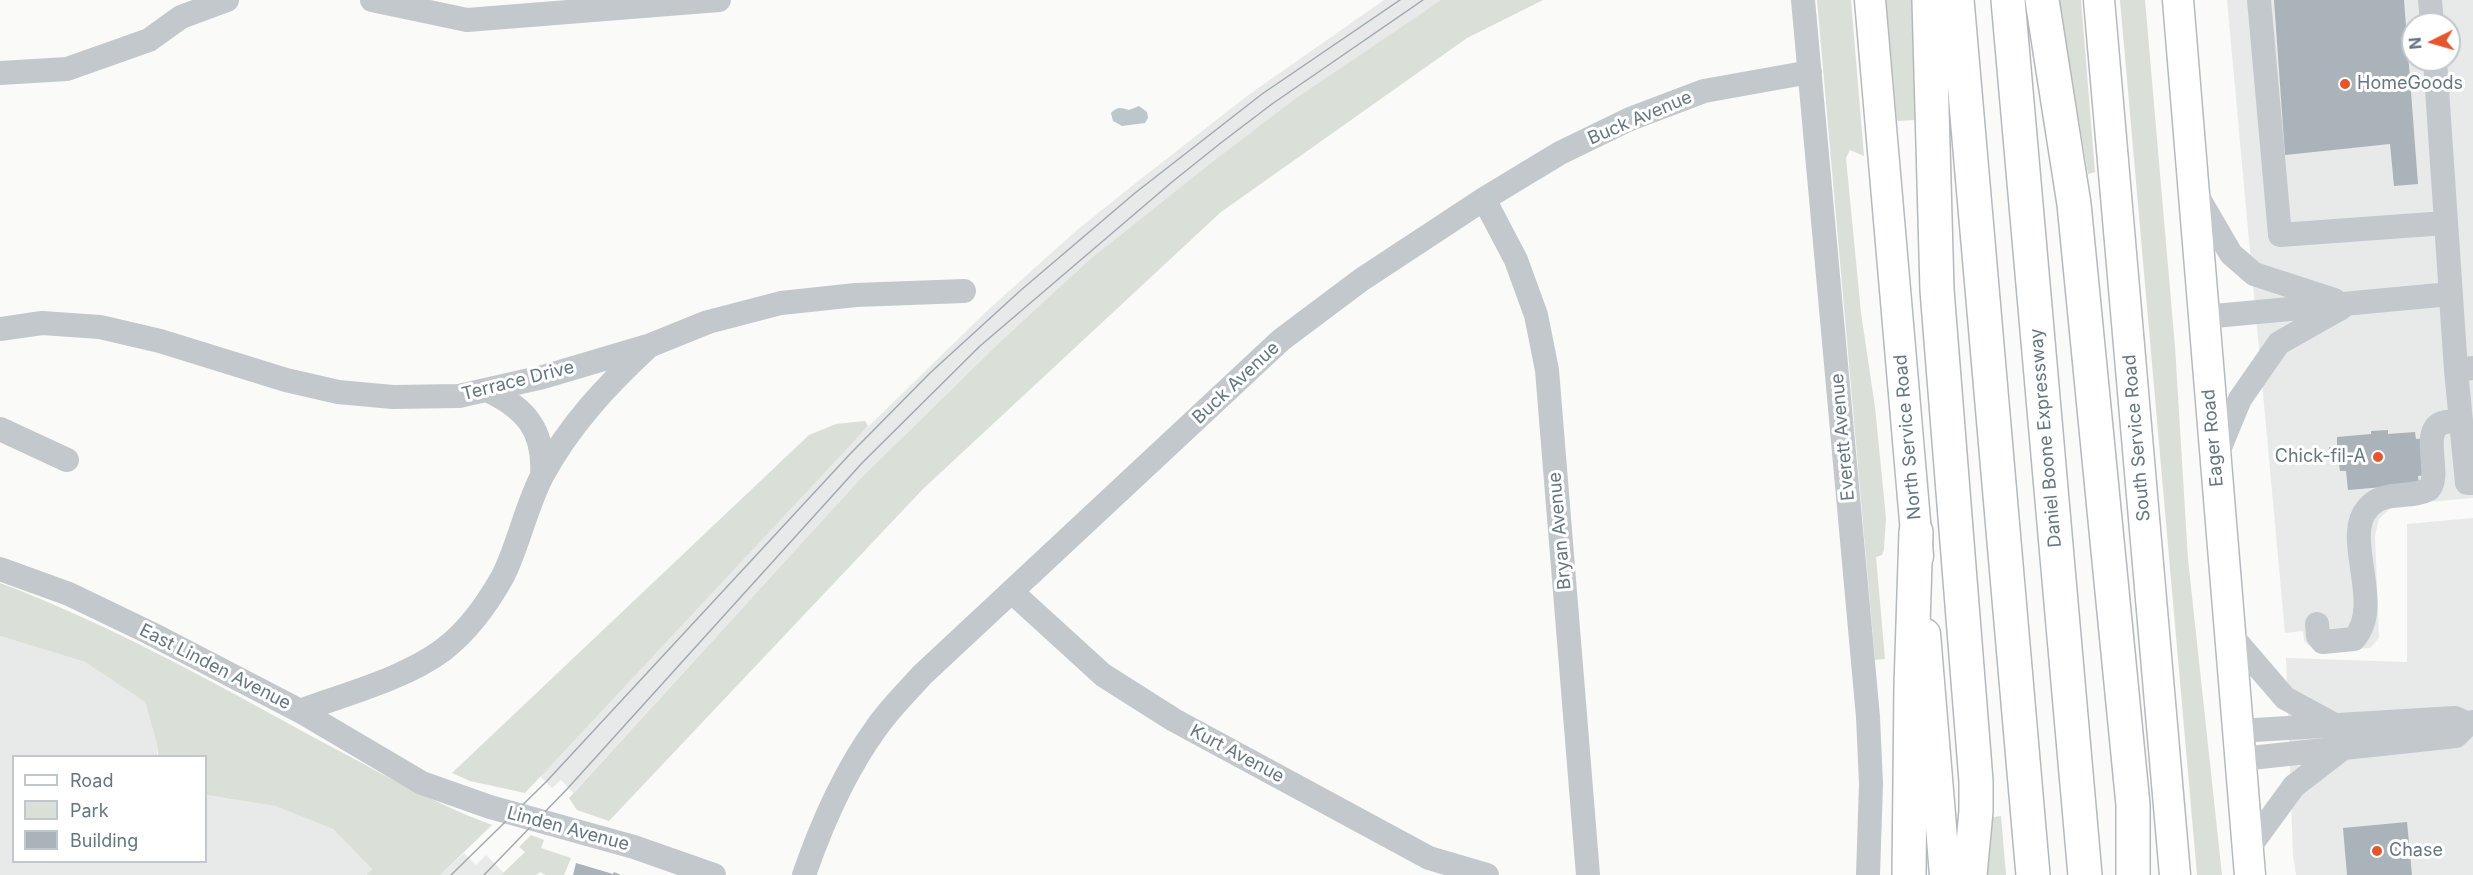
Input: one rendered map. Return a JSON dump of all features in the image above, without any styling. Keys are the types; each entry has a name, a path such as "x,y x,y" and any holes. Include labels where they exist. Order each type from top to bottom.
{"highway":[{"path":"1929,0 1937,290 1974,745 1976,811 1970,875"},
{"path":"1957,0 2033,875"},
{"name":"Daniel Boone Expressway","path":"2008,0 2085,875"},
{"path":"2042,0 2065,141 2080,256 2133,805 2133,875"},
{"path":"1909,875 1911,686 1916,532"}],"main road":[{"name":"North Service Road","path":"1870,0 1945,875"},
{"name":"South Service Road","path":"2099,0 2175,875"},
{"name":"Eager Road","path":"2178,0 2249,862"}],"street":[{"path":"0,73 67,69 150,40 187,8 227,0"},
{"path":"372,0 467,20 588,5 719,0"},
{"name":"Everett Avenue","path":"1803,0 1868,717 1871,784 1868,875"},
{"path":"2259,0 2280,235 2445,223"},
{"name":"Buck Avenue","path":"804,875 828,811 850,769 877,726 922,675 1281,340 1361,280 1484,199 1560,153 1630,119 1704,92 1810,72"},
{"path":"2435,72 2450,294 2465,369 2461,421 2467,483 2473,483"},
{"path":"2193,189 2231,254 2254,274 2348,304"},
{"name":"Bryan Avenue","path":"1484,199 1516,260 1536,315 1547,370 1588,875"},
{"name":"Terrace Drive","path":"0,329 42,322 100,327 160,341 286,380 338,392 393,398 459,396 543,377 651,345 708,322 780,303 856,296 964,291"},
{"path":"2204,317 2450,294"},
{"path":"2215,459 2240,399 2279,343 2348,304"},
{"path":"300,711 408,670 443,650 476,618 503,575 542,476 567,434 607,385 651,345"},
{"path":"487,390 504,398 518,409 537,431 543,455 542,476"},
{"path":"2317,624 2318,636 2323,642 2355,639 2361,632 2366,616 2359,532 2364,514 2368,508 2387,496 2429,489 2434,481 2431,440 2433,432 2442,423 2461,421"},
{"path":"0,429 67,460"},
{"name":"East Linden Avenue","path":"0,569 69,594 300,711 422,783"},
{"name":"Kurt Avenue","path":"1012,592 1103,675 1174,720 1429,858 1487,875"},
{"path":"2230,634 2284,698 2334,724"},
{"path":"2239,745 2334,724 2455,718 2471,723"},
{"path":"2239,745 2344,748 2456,736 2471,723"},
{"path":"2249,862 2294,786 2344,748"},
{"name":"Linden Avenue","path":"422,783 490,807 634,847 714,875"}],"shaded area":[{"path":"1384,0 1441,0 1296,98 1089,260 1001,341 861,478 573,793 561,780 552,788 540,776 842,452 989,309 1077,230 1137,182 1247,96"},
{"path":"2227,0 2473,0 2473,498 2394,505 2379,519 2375,535 2379,638 2370,648 2316,652 2304,641 2303,631 2285,633"},
{"path":"1139,106 1147,112 1148,118 1145,123 1122,126 1113,121 1111,113 1116,109 1129,110"},
{"path":"2473,518 2473,875 2296,875 2293,855 2286,658 2407,662 2407,524"},
{"path":"0,636 85,662 145,702 157,744 157,755 12,755 12,863 207,863 207,795 275,806 333,829 372,869 366,875 0,875"},
{"path":"464,853 476,865 486,855 504,873 501,875 440,875"}],"green space":[{"path":"1441,0 1543,0 1467,38 1221,212 923,489 609,821 577,810 569,798 861,478 1001,341 1089,260 1212,162 1296,98"},
{"path":"1817,0 1851,0 1864,156 1850,150 1846,158 1861,313 1875,407 1886,518 1884,549 1882,555 1876,557 1885,659 1875,660"},
{"path":"1886,0 1913,0 1917,120 1897,121"},
{"path":"2059,0 2081,0 2095,172 2088,174"},
{"path":"2120,0 2145,0 2175,347 2188,559 2222,875 2197,875"},
{"path":"865,421 868,426 525,793 470,781 452,773 809,435 836,424"},
{"path":"0,583 81,616 120,635 198,674 401,784 492,825 440,875 366,875 372,869 333,829 275,806 207,795 207,755 158,755 145,702 85,662 0,636"},
{"path":"2001,816 2006,875 1983,875 1988,818"},
{"path":"531,835 544,840 541,848 571,858 564,875 546,875 540,872 536,875 501,875 525,852 519,847"}],"building":[{"name":"HomeGoods","path":"2274,0 2404,0 2405,12 2401,12 2401,72 2409,72 2418,184 2394,186 2390,144 2285,155"},
{"name":"Chick-fil-A","path":"2388,430 2388,434 2415,432 2416,439 2427,438 2427,475 2418,476 2419,484 2348,490 2346,471 2340,471 2339,464 2331,463 2329,447 2337,447 2337,437"},
{"name":"Chase","path":"2407,822 2412,875 2347,875 2343,828"},
{"path":"576,863 613,874 614,872 621,875 573,875"}],"tram line":[{"path":"451,875 546,782 850,454 930,373 1021,290 1135,193 1262,94 1400,0"},
{"path":"484,875 568,788 862,463 980,346 1222,142 1272,104 1423,0"}],"place":[{"name":"HomeGoods","path":"2345,84"},
{"name":"Chick-fil-A","path":"2378,457"},
{"name":"Chase","path":"2377,851"}]}
